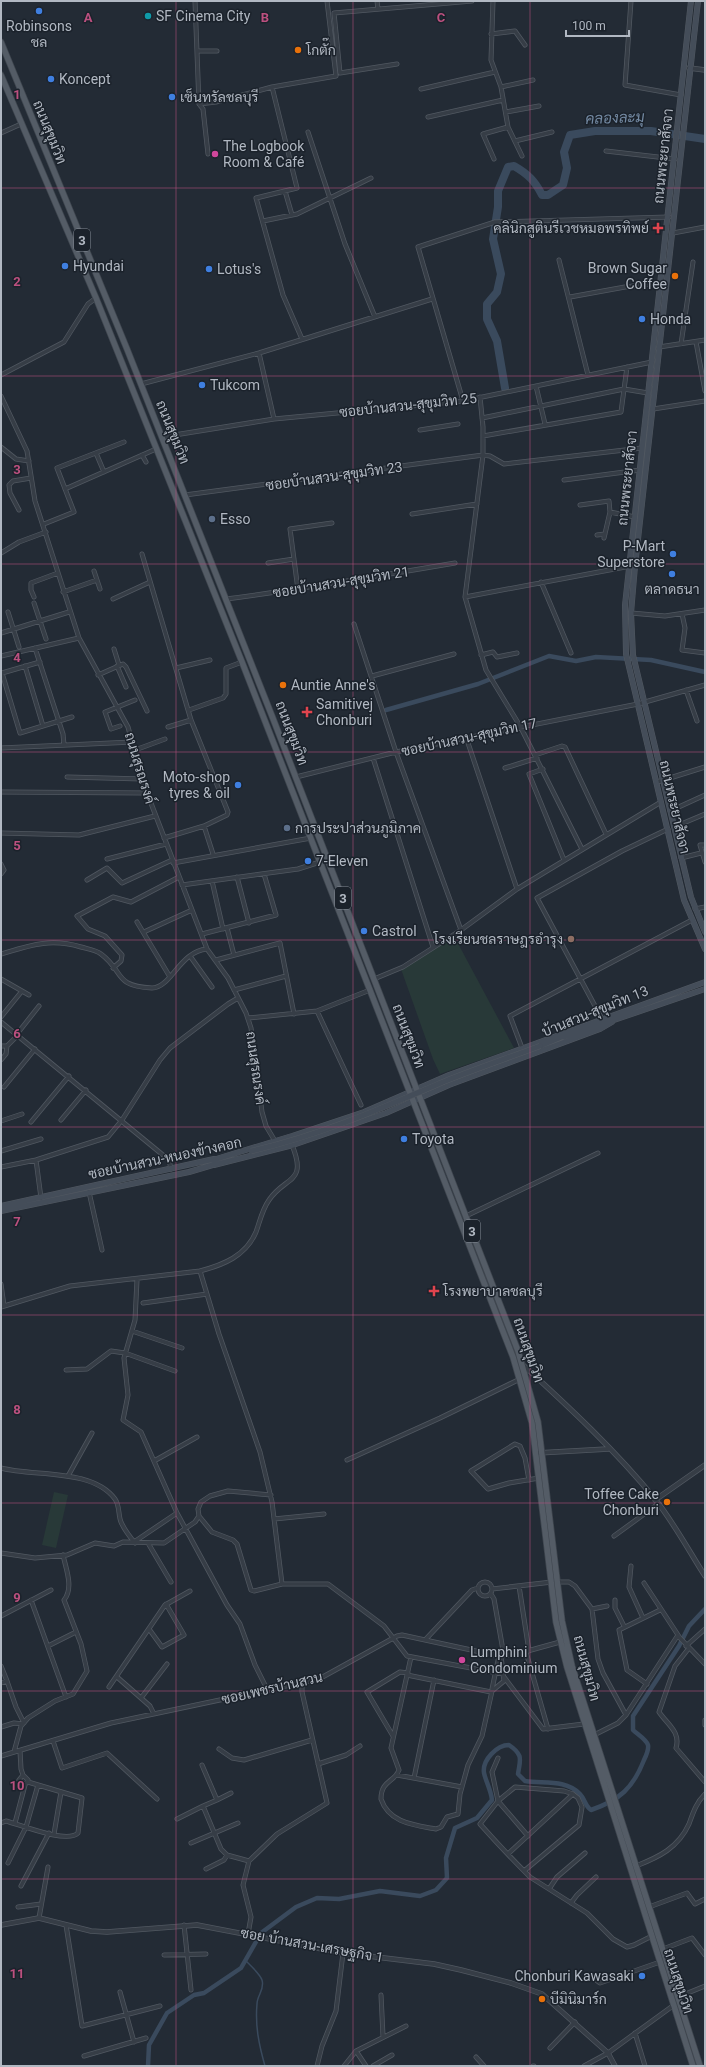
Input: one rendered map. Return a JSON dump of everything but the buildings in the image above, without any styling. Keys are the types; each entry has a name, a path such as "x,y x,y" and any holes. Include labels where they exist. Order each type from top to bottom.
{"main road":[{"name":"ถนนพระยาสัจจา","path":"692,1 680,95 669,217 625,604 626,654 684,900 705,949"},
{"name":"ถนนพระยาสัจจา","path":"698,1 689,68 673,233 631,613 633,655 681,858 695,909 705,932"},
{"name":"ถนนสุขุมวิท","path":"1,42 186,497 374,978 523,1366 533,1400 540,1452 556,1580 560,1642 584,1724 600,1763"},
{"name":"ถนนสุขุมวิท","path":"1,76 96,298 242,662 414,1101 520,1379 540,1452 540,1478 566,1640 594,1735 610,1803 693,2066"},
{"path":"14,108 19,102 25,102"},
{"path":"664,257 670,258"},
{"path":"178,502 186,497"},
{"name":"บ้านสวน-สุขุมวิท 13","path":"540,1046 609,1017 705,982"},
{"name":"บ้านสวน-สุขุมวิท 13","path":"540,1046 705,989"},
{"path":"213,1162 370,1109 416,1088 609,1017"},
{"path":"213,1162 292,1146 373,1118 420,1098 600,1029 612,1022"},
{"name":"ซอยบ้านสวน-หนองข้างคอก","path":"1,1211 189,1172 213,1162 250,1151 280,1145 370,1114 445,1082 540,1046"},
{"path":"370,1109 373,1118"},
{"name":"ซอยบ้านสวน-หนองข้างคอก","path":"1,1206 171,1169 213,1162"},
{"name":"ถนนสุขุมวิท","path":"608,1790 616,1801 700,2066"}],"street":[{"path":"195,1 199,104 202,109 208,154"},
{"path":"199,104 216,102 272,87 336,76 327,1"},
{"path":"377,1 378,9"},
{"path":"409,1 410,6"},
{"path":"397,64 340,73 334,13 472,1"},
{"path":"493,1 491,60 500,87 508,127 522,156"},
{"path":"631,1 625,85 680,95"},
{"path":"491,34 515,31 525,45"},
{"path":"198,51 217,51"},
{"path":"689,68 705,70"},
{"path":"421,89 495,72"},
{"path":"500,87 533,80"},
{"path":"272,87 297,188 256,198 283,295 302,340"},
{"path":"428,117 503,100"},
{"path":"506,112 539,106"},
{"path":"1,133 21,124"},
{"path":"494,159 483,134 508,127"},
{"path":"308,132 345,244 375,317"},
{"path":"515,141 552,132"},
{"path":"606,150 674,159"},
{"path":"263,221 292,215 371,178"},
{"path":"285,191 292,215"},
{"path":"462,401 418,247 501,222 669,217"},
{"path":"673,233 705,227"},
{"path":"559,260 570,297 588,375"},
{"path":"681,344 693,262"},
{"path":"570,297 625,286 661,283"},
{"path":"1,375 64,342 88,304 96,298"},
{"path":"141,384 259,353 432,299"},
{"path":"654,348 705,340"},
{"path":"696,342 703,367 705,391"},
{"path":"259,353 274,419"},
{"name":"ซอยบ้านสวน-สุขุมวิท 25","path":"162,437 274,419 462,401 652,362"},
{"path":"483,436 621,412 627,367"},
{"path":"536,386 545,424"},
{"path":"482,418 624,389 648,394"},
{"name":"ถนนสุรณรงค์","path":"1,396 20,435 29,461 35,501 44,524 69,612 79,638 98,675 128,727 155,816 207,949 216,960 234,990 248,1018 251,1028 262,1112 266,1126 275,1141"},
{"path":"480,398 483,455 465,597 481,655 490,676 520,726 543,769 582,849"},
{"path":"653,409 705,401"},
{"path":"420,430 458,424"},
{"path":"44,524 74,512 57,468 124,442"},
{"path":"1,447 16,459 29,461"},
{"path":"483,455 490,456 504,464 642,448"},
{"path":"65,488 156,449"},
{"path":"96,453 104,472"},
{"path":"142,455 146,462"},
{"name":"ซอยบ้านสวน-สุขุมวิท 23","path":"186,497 483,455"},
{"path":"564,480 640,470"},
{"path":"19,510 10,493 10,485 13,481 31,478"},
{"path":"580,505 609,501 610,512 604,536 597,535"},
{"path":"412,514 477,504"},
{"path":"610,512 634,517"},
{"path":"298,590 290,529 332,523"},
{"path":"1,553 19,542 46,532"},
{"path":"142,554 189,710 190,720 228,812 227,815 204,826 164,838"},
{"path":"268,563 294,559"},
{"name":"ซอยบ้านสวน-สุขุมวิท 21","path":"226,599 349,582 365,577 455,563"},
{"path":"465,597 636,565"},
{"path":"94,570 100,589"},
{"path":"34,597 30,584 34,581 58,573"},
{"path":"63,592 97,580"},
{"path":"113,599 150,582"},
{"path":"541,582 571,653"},
{"path":"34,602 46,640"},
{"path":"631,613 665,616 705,610"},
{"path":"8,612 19,647"},
{"path":"1,633 69,612"},
{"path":"682,614 685,628 682,650 705,653"},
{"path":"354,624 396,752 460,930"},
{"path":"1,656 79,638"},
{"path":"36,648 59,721 64,745"},
{"path":"114,649 126,687"},
{"path":"481,655 493,652 497,657 517,653"},
{"path":"372,676 454,654"},
{"path":"176,668 210,660"},
{"path":"40,662 2,673 20,733 72,717"},
{"path":"189,710 224,698 226,694 226,668 242,662"},
{"path":"98,675 123,664 126,667 147,711"},
{"path":"25,666 43,726"},
{"name":"ซอยบ้านสวน-สุขุมวิท 17","path":"296,777 396,752 466,737 638,704 705,685"},
{"path":"686,690 697,721"},
{"path":"120,726 111,729 105,712 135,700"},
{"path":"168,727 190,720"},
{"path":"466,737 517,889"},
{"path":"135,750 165,739"},
{"path":"1,748 133,742"},
{"path":"505,768 562,746 565,747 606,834"},
{"path":"373,758 433,947"},
{"path":"657,782 705,767"},
{"path":"543,769 529,774 564,860"},
{"path":"67,777 143,779"},
{"path":"1,792 147,793"},
{"path":"670,811 705,796"},
{"path":"374,978 403,967 460,930 517,889 661,802"},
{"path":"674,827 705,814"},
{"path":"1,833 79,835 155,816"},
{"path":"204,826 213,854"},
{"path":"602,1019 537,898 622,851 668,829"},
{"path":"87,880 108,868 122,883 173,862 311,838"},
{"path":"107,859 166,844"},
{"path":"705,845 700,846 705,862"},
{"path":"681,858 701,853"},
{"path":"182,885 264,874 298,868 320,862"},
{"path":"1,864 4,870 1,874"},
{"path":"202,934 276,915 264,874"},
{"path":"113,968 121,961 122,955 106,936 88,930 77,916 113,897 131,902 179,877"},
{"path":"237,877 248,922"},
{"path":"212,881 234,955"},
{"path":"695,909 705,907"},
{"path":"146,931 192,910"},
{"path":"522,1048 510,1016 692,920"},
{"path":"137,922 170,977"},
{"path":"1,954 42,942 66,942 100,953 120,978 129,984 154,988 160,986 170,977 181,962 202,949 207,949"},
{"path":"216,960 280,943 294,1014"},
{"path":"190,956 212,987"},
{"path":"234,990 286,976"},
{"path":"1,979 29,995"},
{"path":"248,1018 317,1011 370,990"},
{"path":"1,1017 22,991"},
{"path":"1,1167 36,1160 108,1137 122,1120 160,1060 170,1048 238,998"},
{"path":"1,1060 6,1054 7,1046 39,1006"},
{"path":"317,1011 361,1105"},
{"path":"1,1022 69,1076 169,1160 171,1169"},
{"path":"1,1046 7,1046"},
{"path":"4,1087 35,1049"},
{"path":"31,1122 69,1076"},
{"path":"61,1120 86,1090"},
{"path":"1,1121 22,1114"},
{"path":"1,1151 41,1139"},
{"path":"1,1284 2,1307 70,1286 137,1280 218,1267 233,1259 250,1241 265,1206 272,1195 292,1180 296,1174 298,1164 292,1146"},
{"path":"466,1216 598,1153"},
{"path":"36,1160 41,1198"},
{"path":"89,1192 102,1250"},
{"path":"200,1271 219,1334 260,1452 271,1496 282,1584"},
{"path":"137,1280 135,1320 124,1358 128,1395 123,1420 141,1432 184,1528 227,1605 240,1624 255,1665 268,1691"},
{"path":"143,1303 207,1294"},
{"path":"132,1331 182,1348"},
{"path":"66,1370 88,1369 111,1351 126,1353 174,1371"},
{"path":"523,1366 557,1396 657,1502 705,1576"},
{"path":"347,1460 520,1379"},
{"path":"68,1476 92,1433"},
{"path":"154,1461 197,1437"},
{"path":"528,1480 525,1458 520,1446 515,1444 472,1471 488,1489 509,1483 528,1480 540,1478"},
{"path":"540,1452 608,1449"},
{"path":"614,1536 705,1465"},
{"path":"1,1468 68,1476 92,1483 108,1491 116,1500 121,1522 135,1543"},
{"path":"271,1496 228,1492 210,1496 201,1502 198,1509 199,1516 212,1532 233,1540 236,1544 251,1590 254,1591 282,1584 328,1584 384,1626 403,1653 411,1657 504,1675 543,1729 584,1724"},
{"path":"135,1543 177,1513"},
{"path":"274,1519 324,1514"},
{"path":"1,1554 35,1558 63,1556 95,1543 114,1546 123,1542 164,1543 184,1528 196,1522 199,1516"},
{"path":"148,1543 171,1582"},
{"path":"14,1752 23,1723 28,1718 50,1704 73,1694 77,1690 87,1671 76,1632 64,1600 68,1595 69,1583 63,1556"},
{"path":"631,1566 629,1587 643,1618"},
{"path":"492,1589 556,1580 569,1582 575,1586 592,1609 598,1659 603,1673 626,1715"},
{"path":"425,1640 472,1590 478,1588 481,1583 485,1582 491,1585 492,1589"},
{"path":"644,1584 679,1637 705,1664"},
{"path":"519,1586 527,1651 548,1729"},
{"path":"478,1588 482,1596 487,1596 490,1594 492,1589"},
{"path":"1,1616 51,1590"},
{"path":"109,1687 166,1604 190,1590"},
{"path":"490,1594 494,1598 504,1675 503,1682 492,1691"},
{"path":"31,1600 66,1697"},
{"path":"615,1600 616,1608 624,1626"},
{"path":"149,1629 162,1647 184,1635 166,1604"},
{"path":"592,1609 607,1606"},
{"path":"647,1684 626,1668 619,1632 620,1628 660,1610"},
{"path":"705,1629 687,1646 675,1666 659,1712 673,1727 678,1741 676,1748 705,1782"},
{"path":"48,1646 76,1632"},
{"name":"ซอยเพชรบ้านสวน","path":"1,1756 111,1723 302,1683 329,1674 393,1638 402,1635 501,1656 560,1642"},
{"path":"594,1735 618,1723 626,1715 679,1637"},
{"path":"411,1657 391,1748 399,1767 397,1775 388,1781 382,1794 386,1809 397,1820 435,1829 441,1827 447,1817 458,1814 462,1787 469,1762 481,1737 501,1656"},
{"path":"141,1698 167,1664"},
{"path":"1,1666 23,1723"},
{"path":"394,1736 367,1692 400,1672 492,1691"},
{"path":"117,1677 150,1706 154,1714"},
{"path":"414,1778 434,1680"},
{"path":"1,1683 7,1681"},
{"path":"248,1934 251,1917 243,1885 249,1862 276,1834 325,1805 326,1800 302,1692 302,1683"},
{"path":"705,1720 705,1725"},
{"path":"1,1727 14,1723 23,1723"},
{"path":"219,1749 232,1758 244,1760 312,1740"},
{"path":"53,1741 62,1768 107,1753 157,1798"},
{"path":"318,1764 346,1755 360,1746"},
{"path":"15,1823 28,1777 24,1775 21,1769 20,1751"},
{"path":"498,1758 492,1772 498,1801 528,1836"},
{"path":"202,1766 216,1800"},
{"path":"1,1823 3,1821 15,1823 54,1834 72,1836 78,1833 82,1800 79,1797 19,1780 24,1775"},
{"path":"397,1775 462,1787"},
{"path":"8,1863 26,1827 38,1785"},
{"path":"524,1871 579,1825 582,1807 578,1798 573,1794 564,1791 517,1786 498,1801 480,1824 524,1871 530,1877 587,1912 613,1939 624,1946 634,1945 658,1933"},
{"path":"54,1834 61,1792"},
{"path":"177,1819 202,1806 231,1794"},
{"path":"508,1854 573,1794"},
{"path":"636,1866 674,1847 681,1839 698,1801 705,1794"},
{"path":"202,1806 221,1849 227,1855 249,1862"},
{"path":"191,1843 238,1823"},
{"path":"21,1886 49,1833"},
{"path":"549,1889 557,1877 585,1853"},
{"path":"206,1869 224,1860 227,1855"},
{"path":"39,1918 48,1867"},
{"path":"572,1903 596,1877"},
{"path":"649,1907 687,1893 695,1904 705,1899"},
{"path":"18,1907 41,1904"},
{"name":"ซอย บ้านสวน-เศรษฐกิจ 1","path":"1,1925 39,1918 66,1925 107,1932 197,1925 343,1953 434,1964 511,1983 542,1994 608,2052 615,2066"},
{"path":"66,1925 82,2026 160,2006"},
{"path":"184,1925 190,1990"},
{"path":"663,1949 692,1938 705,1955"},
{"path":"317,2066 322,2046 336,2011 343,1953"},
{"path":"164,1955 206,1954"},
{"path":"589,1975 600,1983 660,1962"},
{"path":"678,1997 705,1986"},
{"path":"120,1992 134,2042"},
{"path":"381,1995 383,2036"},
{"path":"584,2066 608,2052 674,2005"},
{"path":"550,2048 575,2022"},
{"path":"344,2066 356,2051 383,2036 406,2026"},
{"path":"635,2033 645,2066"},
{"path":"84,2056 146,2038"},
{"path":"356,2051 366,2066"},
{"path":"373,2066 392,2055"},
{"path":"476,2057 484,2066"}],"shaded area":[{"path":"454,936 514,1048 440,1074 433,1059 401,969"},
{"path":"54,1492 68,1495 56,1548 42,1545"}],"waterway":[{"name":"คลองละมุ","path":"505,388 497,341 487,319 487,304 497,292 501,274 493,239 498,207 498,191 508,167 514,166 523,172 531,178 542,195 548,195 563,185 567,168 564,152 570,135 595,131 651,131 705,139"},
{"path":"386,710 478,684 549,656 576,661 596,657 651,660 705,672"},
{"path":"148,2066 149,2045 167,2013 194,1995 204,1993 241,1968 261,1933 296,1907 317,1898 339,1899 380,1891 420,1896 436,1890 447,1878 446,1858 455,1828 477,1818 492,1800 484,1773 484,1768 488,1758 495,1750 509,1745 519,1755 520,1761 518,1774 525,1781 554,1783 568,1786 580,1794 587,1807 591,1810 618,1797 635,1778 646,1757 648,1749 648,1745 645,1741 633,1730 633,1716 679,1646 689,1626 705,1609"},
{"path":"246,1961 259,1975 263,1984 257,2001 257,2028 265,2066"}],"place":[{"name":"Robinsons ชล","path":"39,11"},
{"name":"SF Cinema City","path":"148,16"},
{"name":"โกตั๊ก","path":"298,50"},
{"name":"Koncept","path":"51,79"},
{"name":"เซ็นทรัลชลบุรี","path":"172,97"},
{"name":"The Logbook Room & Café","path":"215,154"},
{"name":"คลินิกสูตินรีเวชหมอพรทิพย์","path":"658,228"},
{"name":"Hyundai","path":"65,266"},
{"name":"Lotus's","path":"209,269"},
{"name":"Brown Sugar Coffee","path":"675,276"},
{"name":"Honda","path":"642,319"},
{"name":"Tukcom","path":"202,385"},
{"name":"Esso","path":"212,519"},
{"name":"P-Mart Superstore","path":"673,554"},
{"name":"ตลาดธนา","path":"672,574"},
{"name":"Auntie Anne's","path":"283,685"},
{"name":"Samitivej Chonburi","path":"307,712"},
{"name":"Moto-shop tyres & oil","path":"238,785"},
{"name":"การประปาส่วนภูมิภาค","path":"287,828"},
{"name":"7-Eleven","path":"308,861"},
{"name":"Castrol","path":"364,931"},
{"name":"โรงเรียนชลราษฎรอำรุง","path":"571,939"},
{"name":"Toyota","path":"404,1139"},
{"name":"โรงพยาบาลชลบุรี","path":"434,1291"},
{"name":"Toffee Cake Chonburi","path":"667,1502"},
{"name":"Lumphini Condominium","path":"462,1660"},
{"name":"Chonburi Kawasaki","path":"642,1976"},
{"name":"บีมินิมาร์ก","path":"542,1999"}]}
